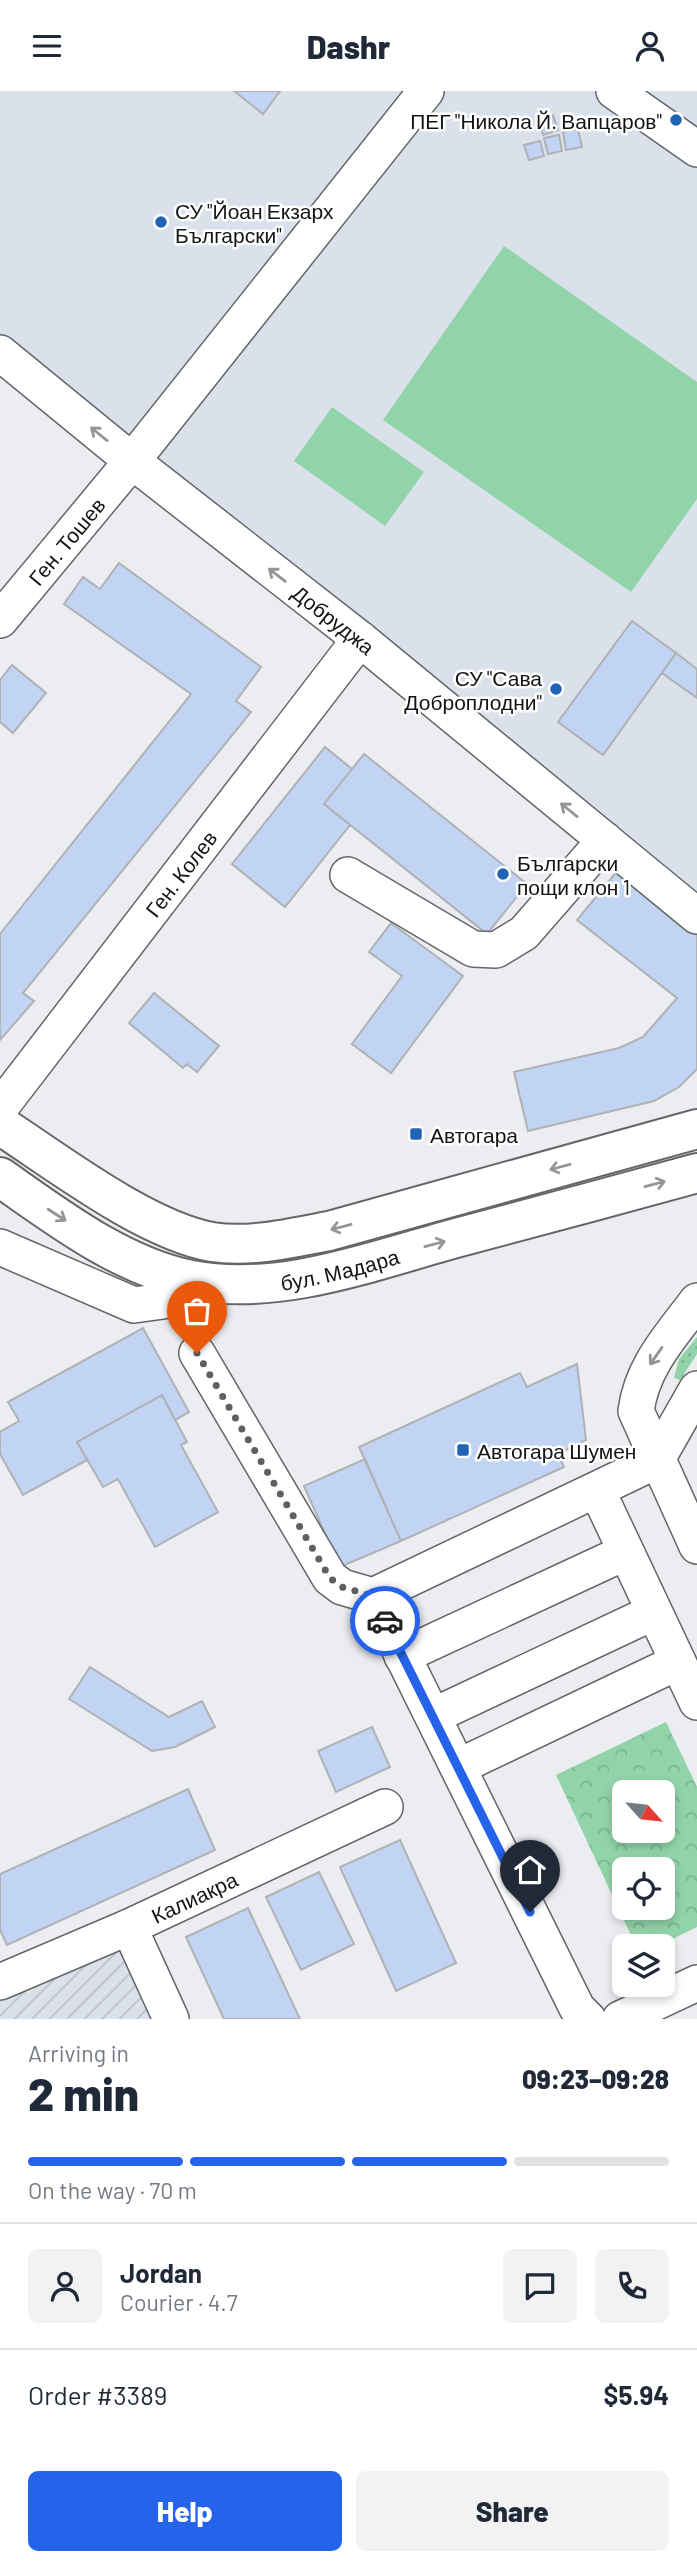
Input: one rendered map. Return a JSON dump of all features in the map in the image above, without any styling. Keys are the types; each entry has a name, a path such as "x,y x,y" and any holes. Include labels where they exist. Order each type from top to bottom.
{"main road":[{"name":"бул. Мадара","path":"9,1137 158,1224 212,1242 272,1242 329,1231 697,1129"},
{"name":"бул. Мадара","path":"0,1177 90,1237 139,1264 190,1280 234,1285 284,1280 345,1269 697,1173"}],"street":[{"name":"Ген. Тошев","path":"0,620 132,461 426,91"},
{"path":"614,91 697,149"},
{"name":"Добруджа","path":"0,353 132,461 360,639 697,916"},
{"name":"Ген. Колев","path":"0,1108 360,639"},
{"path":"348,875 473,949 496,950 524,933 605,840"},
{"path":"0,1248 134,1305 163,1301 190,1280"},
{"path":"697,1301 651,1362 639,1388 636,1411 656,1461 697,1546"},
{"path":"197,1353 330,1578 342,1587 373,1596 656,1461 697,1389"},
{"path":"597,1490 697,1702"},
{"path":"402,1656 626,1552"},
{"path":"373,1596 577,2008 588,2019"},
{"path":"433,1716 654,1612"},
{"path":"458,1767 678,1662"},
{"name":"Калиакра","path":"0,1982 129,1927 385,1807"},
{"path":"129,1927 167,2018"},
{"path":"620,2019 697,1983"}],"shaded area":[{"name":"СУ \"Сава Доброплодни\"","path":"0,91 697,91 697,917 0,354"},
{"path":"129,1927 171,2019 0,2019 0,1982"}],"green space":[{"path":"504,246 697,382 697,499 631,592 383,420"},
{"path":"332,407 424,472 385,526 294,461"},
{"path":"697,1337 697,1354 680,1380 674,1378 679,1359"},
{"path":"666,1722 697,1787 697,1927 675,1938 675,1934 630,1934 624,1920 675,1920 675,1857 612,1857 612,1895 556,1775"}],"building":[{"path":"234,91 280,91 263,114"},
{"path":"553,115 558,130 543,135 539,120"},
{"path":"578,129 582,147 566,150 563,132"},
{"path":"559,135 562,151 548,154 544,138"},
{"path":"540,141 544,156 529,160 524,145"},
{"path":"119,563 261,667 236,701 251,712 23,993 34,1001 0,1040 0,934 191,694 64,604 83,577 100,589"},
{"path":"632,621 676,653 603,755 558,722"},
{"path":"676,653 697,669 697,698 662,673"},
{"path":"12,665 46,693 13,733 0,722 0,680"},
{"path":"325,747 352,769 324,804 350,825 285,907 232,864"},
{"path":"364,754 527,884 487,934 324,804"},
{"path":"618,870 697,934 697,1069 679,1087 654,1101 528,1131 514,1072 619,1048 643,1037 677,998 577,920"},
{"path":"391,923 463,976 391,1073 352,1044 402,976 369,952"},
{"path":"154,993 219,1046 197,1072 187,1064 183,1068 129,1023"},
{"path":"143,1328 189,1412 175,1420 162,1395 77,1442 87,1460 23,1495 0,1454 0,1432 19,1421 8,1402"},
{"name":"Автогара Шумен","path":"577,1364 586,1440 558,1454 564,1467 401,1541 359,1447 520,1373 527,1387"},
{"path":"162,1395 187,1442 181,1445 218,1512 155,1547 118,1479 103,1487 77,1442"},
{"path":"365,1459 401,1541 340,1567 304,1486"},
{"path":"90,1667 169,1717 202,1701 215,1727 175,1747 152,1751 69,1699"},
{"path":"372,1727 390,1767 336,1792 318,1751"},
{"path":"188,1789 215,1850 7,1945 0,1930 0,1874"},
{"path":"400,1840 456,1963 396,1991 340,1867"},
{"path":"319,1872 354,1944 301,1970 266,1897"},
{"path":"248,1908 300,2019 224,2019 186,1937"}],"way so far":[{"path":"197,1353 330,1578 342,1587 373,1596 385,1621"}],"place":[{"name":"ПЕГ \"Никола Й. Вапцаров\"","path":"676,120"},
{"name":"СУ \"Йоан Екзарх Български\"","path":"161,222"},
{"name":"СУ \"Сава Доброплодни\"","path":"556,689"},
{"name":"Български пощи клон 1","path":"503,874"},
{"name":"Автогара","path":"416,1134"},
{"name":"Автогара Шумен","path":"463,1450"}],"route":[{"path":"385,1621 530,1912"}]}
